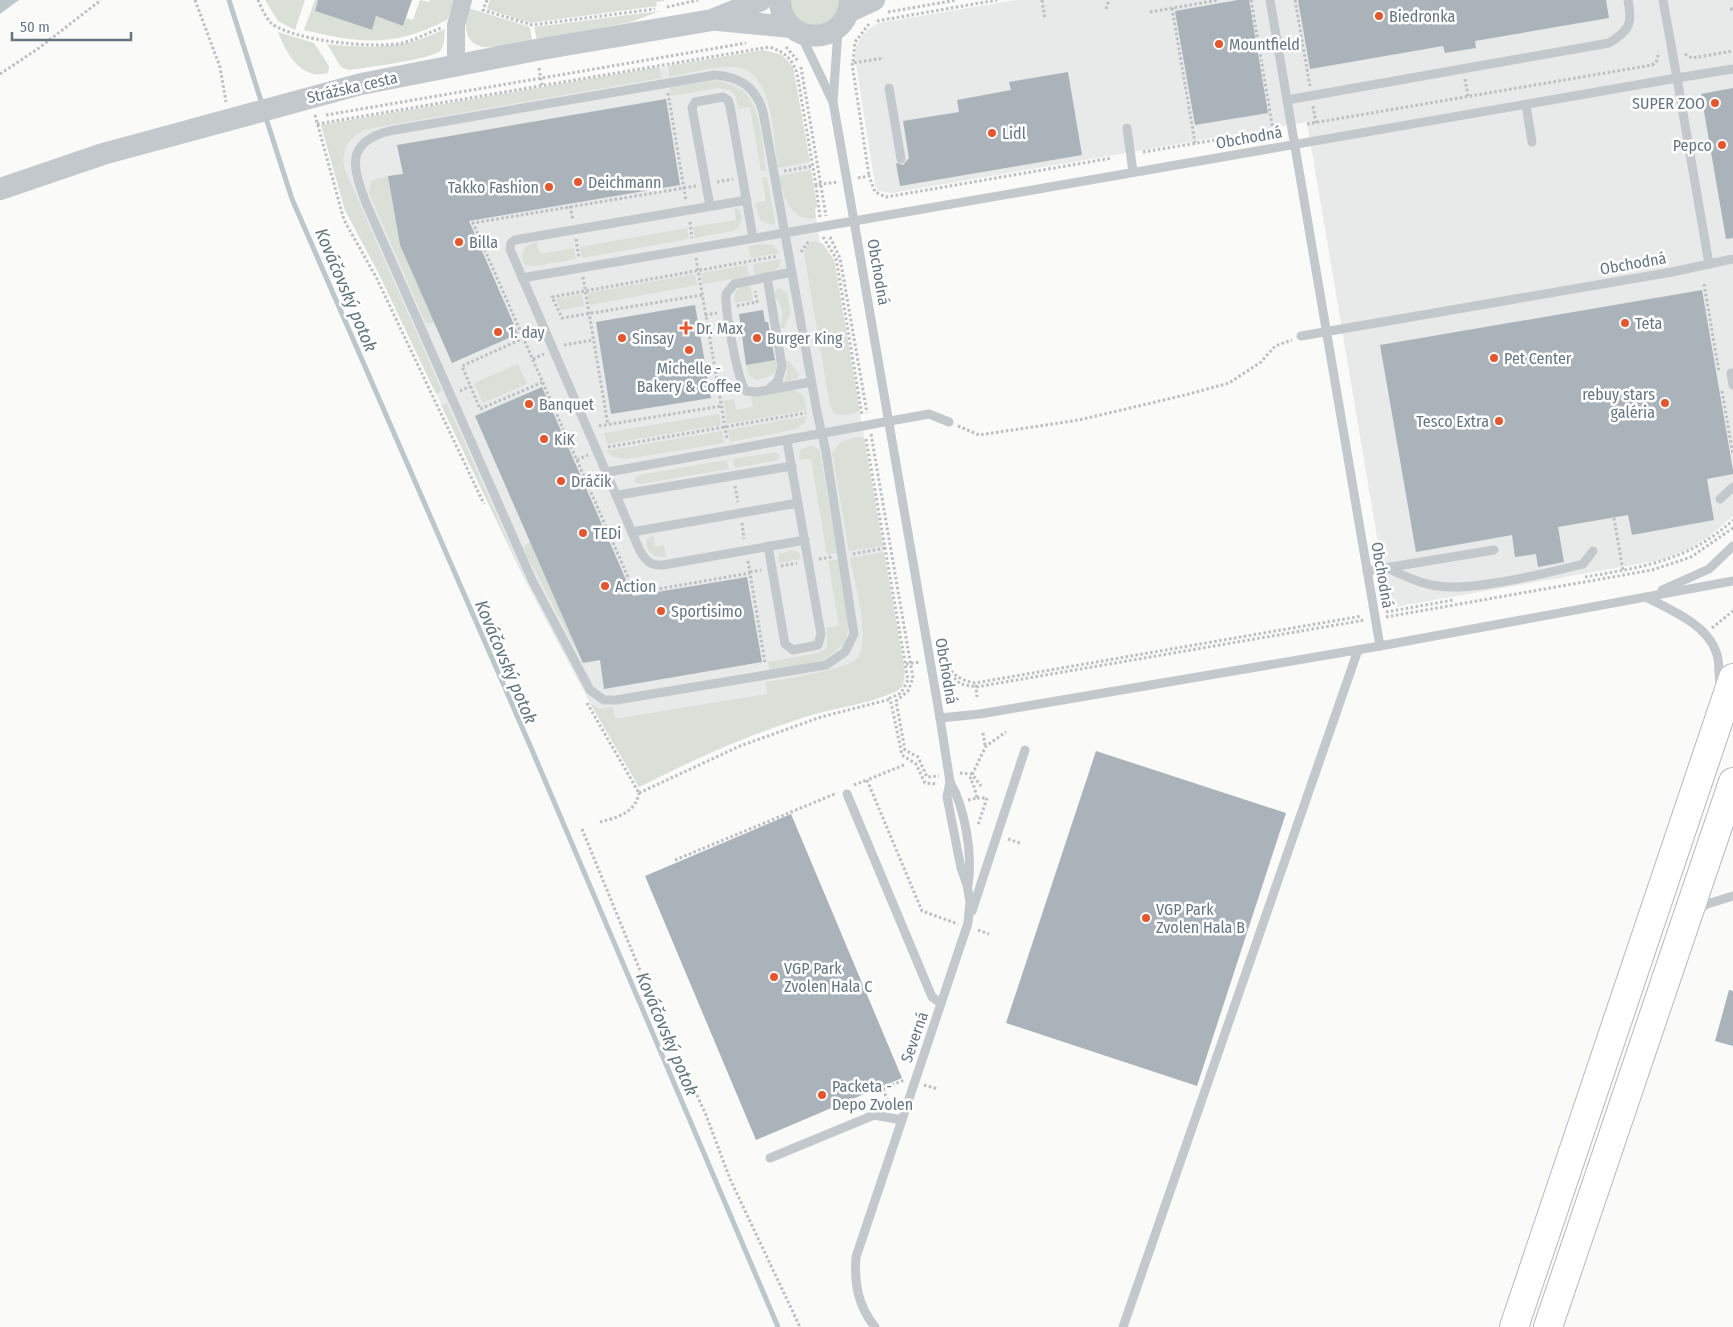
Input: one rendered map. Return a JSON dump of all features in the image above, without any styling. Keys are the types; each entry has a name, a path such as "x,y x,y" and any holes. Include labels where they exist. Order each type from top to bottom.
{"main road":[{"path":"1514,1327 1733,678"},
{"path":"1548,1327 1733,782"}],"street":[{"path":"456,64 457,20 463,0"},
{"name":"Strážska cesta","path":"0,189 103,154 361,84 456,64 712,20 762,0"},
{"path":"780,0 782,14 795,30"},
{"name":"Strážska cesta","path":"712,20 795,30 812,36 822,36 846,13 879,6"}],"lane":[{"name":"Obchodná","path":"1270,0 1380,646"},
{"path":"1663,0 1709,264"},
{"name":"Obchodná","path":"1287,100 1609,43 1622,35 1631,19 1628,1"},
{"name":"Obchodná","path":"833,102 846,13"},
{"name":"Obchodná","path":"795,30 833,102 940,718 980,714 1358,650 1646,597"},
{"name":"Obchodná","path":"854,221 1733,69"},
{"path":"731,76 742,80 759,99 786,232 811,382 844,555 854,634 845,652 826,665 616,700 604,700 590,690 528,571 366,203 355,172 356,152 363,142 374,135 389,131 701,77 731,76"},
{"path":"889,88 901,159"},
{"path":"710,206 692,108 697,101 719,96 726,98 729,103 753,238"},
{"path":"1526,105 1532,142"},
{"path":"1127,128 1133,172"},
{"path":"747,200 515,240 510,243 510,249 608,472 632,532 643,556 651,564 657,566 805,540"},
{"path":"522,278 854,221"},
{"name":"Obchodná","path":"1301,336 1652,276 1733,259"},
{"path":"792,272 734,284 729,288 726,300 741,386 750,392 811,382"},
{"path":"767,277 782,366 778,381 768,389"},
{"path":"1733,372 1731,373 1733,386"},
{"path":"608,472 890,423 929,414 949,422"},
{"path":"768,546 785,644 790,649 818,645 822,638 787,441"},
{"path":"618,496 792,466"},
{"path":"1720,499 1733,487"},
{"path":"632,532 798,503"},
{"path":"1646,597 1709,570 1733,546"},
{"path":"1367,571 1494,550"},
{"path":"1387,568 1413,579 1437,586 1459,587 1583,564 1593,551"},
{"path":"1646,597 1733,581"},
{"path":"1646,597 1688,620 1705,634 1718,656 1722,711"},
{"path":"1123,1327 1358,650"},
{"name":"Severná","path":"875,1327 865,1312 858,1296 855,1277 856,1257 967,925 970,902 968,885 961,868 948,797 950,778 940,718"},
{"path":"967,925 1025,750"},
{"path":"845,791 932,997 941,1004"},
{"path":"1686,918 1707,904 1733,896"},
{"path":"770,1158 874,1115 902,1120"}],"path":[{"path":"0,74 39,48 101,0"},
{"path":"195,0 220,67 230,118"},
{"path":"258,0 270,22 286,32 318,40 358,44 401,43 457,20"},
{"path":"487,0 483,10 532,25 662,8 698,0"},
{"path":"879,6 957,0"},
{"path":"997,0 875,21 864,29 855,42 853,63 869,176 875,192 886,197 1112,158"},
{"path":"1042,0 1045,19"},
{"path":"1106,9 1109,0"},
{"path":"1150,12 1219,0"},
{"path":"1144,152 1275,130 1251,0"},
{"path":"1295,0 1310,87"},
{"path":"1172,8 1195,143"},
{"path":"1307,124 1652,65 1658,58 1659,48"},
{"path":"1683,50 1685,55 1692,58 1733,51"},
{"path":"844,65 884,58"},
{"path":"537,59 542,85"},
{"path":"801,66 814,64"},
{"path":"1465,76 1468,96"},
{"path":"667,87 686,201"},
{"path":"1313,104 1316,123"},
{"path":"778,172 813,166"},
{"path":"858,178 869,176"},
{"path":"712,183 736,179"},
{"path":"818,185 838,182"},
{"path":"573,220 570,206 698,185"},
{"path":"818,185 820,217"},
{"path":"818,185 829,235 840,258 912,670 912,684 908,692 896,701"},
{"path":"688,216 692,239"},
{"path":"575,236 579,258"},
{"path":"802,261 801,250 804,245 823,236 836,258 861,414"},
{"path":"695,256 727,442"},
{"path":"547,298 781,256"},
{"path":"582,275 608,425"},
{"path":"735,306 757,302 754,283"},
{"path":"552,297 562,318 702,295"},
{"path":"705,315 719,313"},
{"path":"949,422 979,435 1079,420 1185,395 1229,383 1261,362 1275,346 1301,336"},
{"path":"524,338 462,366 464,372 480,409 543,382"},
{"path":"559,348 569,343 593,340"},
{"path":"533,359 546,353"},
{"path":"600,433 597,426 721,406"},
{"path":"603,440 606,447 808,413"},
{"path":"600,822 617,818 635,806 639,793 740,746 821,717 890,699 901,693 907,685 906,664 866,439"},
{"path":"577,460 590,454"},
{"path":"735,482 739,506"},
{"path":"1614,518 1623,571"},
{"path":"741,520 745,543"},
{"path":"912,670 942,665 960,684 976,685 1375,618 1652,570 1691,556 1733,528"},
{"path":"850,554 885,548"},
{"path":"816,560 838,556"},
{"path":"748,558 768,676"},
{"path":"778,567 802,562"},
{"path":"750,572 764,569"},
{"path":"1712,628 1733,611"},
{"path":"942,659 952,674 961,680 976,685 1362,616"},
{"path":"906,664 921,662"},
{"path":"976,685 977,697"},
{"path":"890,699 896,701"},
{"path":"890,699 902,755 913,761 925,783 940,783"},
{"path":"896,701 905,750 918,757 927,777 950,778 966,772 972,774 981,786"},
{"path":"977,798 973,783 969,779 986,746 1006,732"},
{"path":"983,733 986,746"},
{"path":"675,860 845,791 904,764"},
{"path":"867,780 922,912 967,925 989,934"},
{"path":"967,809 966,800 987,798 976,829"},
{"path":"971,827 1020,843"},
{"path":"582,829 639,968 706,1115 730,1179 800,1327"},
{"path":"878,1091 906,1079"},
{"path":"883,1089 890,1106 886,1116"}],"shaded area":[{"path":"0,0 19,0 0,14"},
{"path":"265,0 305,0 295,30 278,21"},
{"path":"315,0 318,0 315,11 371,30 376,16 403,26 406,18 413,20 420,0 429,2 430,0 456,0 447,20 428,29 394,39 361,40 304,30"},
{"path":"490,0 664,1 656,2 657,6 530,23 487,9"},
{"path":"785,0 843,0 834,22 802,28"},
{"path":"1015,0 1733,0 1733,516 1709,537 1688,549 1661,560 1389,608 1307,122 892,193 878,191 875,185 855,58 856,47 862,36 879,23"},
{"path":"468,8 530,27 532,41 494,47 483,47 474,43 468,36 466,25"},
{"path":"660,11 631,22 537,40 534,27"},
{"path":"445,29 443,46 440,51 434,54 397,63 349,70 341,67 327,44 359,47 388,46 430,36"},
{"path":"278,32 314,43 329,66 328,73 310,73 302,69 290,56"},
{"path":"763,50 782,55 793,67 817,205 815,210 820,242 834,260 905,680 902,687 896,692 808,716 753,735 715,750 639,787 590,703 527,584 379,274 345,210 321,125"},
{"path":"763,50 782,55 793,67 810,162 778,168 769,107 757,79 747,70 734,67 718,68 669,77 668,66"},
{"path":"659,67 662,78 367,129 355,136 347,145 343,157 345,170 442,391 436,394 379,274 345,210 321,125"},
{"path":"717,80 743,91 754,107 758,117 766,170 761,171 750,107 738,109 736,97 730,90 718,88 671,96 670,87"},
{"path":"811,170 817,206 815,210 816,218 800,216 789,206 779,176"},
{"path":"388,176 400,245 434,322 430,324 425,322 369,193 371,181"},
{"path":"767,177 775,223 772,225 761,221 755,203 766,201 762,178"},
{"path":"734,208 739,209 742,218 738,228 732,231 695,238 693,227 736,220"},
{"path":"687,228 689,239 582,258 580,247"},
{"path":"813,241 823,244 834,260 860,411 847,415 835,414 830,405 804,253 806,247"},
{"path":"537,242 540,254 574,248 576,259 536,266 525,265 522,257 524,250 529,245"},
{"path":"773,245 780,253 751,258 748,246"},
{"path":"781,259 780,264 775,270 755,275 753,264"},
{"path":"747,265 749,276 703,284 701,273"},
{"path":"695,274 697,285 590,305 587,293"},
{"path":"750,284 753,300 735,303 735,291 741,286"},
{"path":"779,288 787,293 791,312 784,328 779,329 782,312 780,304 774,296 775,291"},
{"path":"582,294 584,306 561,310 556,299"},
{"path":"777,359 777,369 770,376 756,380 748,374 746,365"},
{"path":"785,361 789,361 799,374 797,378 784,383 787,372"},
{"path":"518,364 527,384 483,403 474,383"},
{"path":"793,389 803,395 807,410 727,424 723,401 734,399 736,410 753,407 751,396"},
{"path":"447,403 527,584 441,405"},
{"path":"719,414 721,425 607,444 604,433"},
{"path":"807,416 804,423 796,429 730,442 728,430"},
{"path":"722,431 724,443 626,459 614,457 606,451"},
{"path":"856,437 864,438 883,546 849,551 832,452 841,442"},
{"path":"812,445 819,450 821,457 837,553 827,555 811,459 799,460 800,450"},
{"path":"776,452 780,456 778,460 735,468 733,459"},
{"path":"727,460 729,469 640,484 635,483 634,480 639,475"},
{"path":"653,535 655,547 664,545 666,557 654,556 648,550 646,540"},
{"path":"530,541 583,663 525,552 524,547"},
{"path":"792,550 799,552 801,559 778,563 779,554"},
{"path":"884,552 905,672 902,687 883,697 808,716 764,731 701,757 639,787 590,703 599,709 613,707 615,718 621,718 767,694 766,682 829,670 852,662 858,657 862,648 863,637 860,609 850,558"},
{"path":"839,559 849,626 845,642 823,660 770,671 768,662 818,653 827,648 827,628 839,625 828,561"}],"building":[{"path":"318,0 412,0 403,26 376,16 372,30 315,11"},
{"name":"Mountfield","path":"1238,0 1249,0 1268,113 1195,125 1175,11"},
{"path":"1298,0 1606,0 1609,18 1475,41 1476,48 1445,53 1443,46 1310,69"},
{"name":"Lidl","path":"1068,72 1082,155 900,186 896,163 903,165 909,158 903,121 959,112 957,100 1011,90 1009,82"},
{"path":"1733,88 1733,238 1726,239 1701,94"},
{"path":"666,99 680,185 469,221 518,334 452,363 400,245 388,176 403,174 397,145"},
{"path":"1702,290 1733,470 1733,474 1707,479 1714,520 1632,535 1628,515 1558,527 1564,562 1538,567 1536,554 1515,557 1512,535 1416,552 1380,345"},
{"path":"695,305 711,398 611,414 596,322"},
{"path":"763,310 765,322 768,322 775,360 746,365 739,314"},
{"path":"542,387 633,596 747,577 762,662 604,689 600,660 583,663 475,416"},
{"name":"VGP Park Zvolen Hala B","path":"1096,751 1286,813 1197,1086 1006,1023"},
{"name":"VGP Park Zvolen Hala C","path":"791,814 902,1078 756,1140 645,876"},
{"path":"1729,990 1733,991 1733,1046 1715,1041"}],"waterway":[{"name":"Kováčovský potok","path":"229,0 262,104"},
{"name":"Kováčovský potok","path":"265,115 292,199 532,750 778,1327"}],"place":[{"name":"Biedronka","path":"1379,16"},
{"name":"Mountfield","path":"1219,44"},
{"name":"SUPER ZOO","path":"1715,103"},
{"name":"Lidl","path":"992,133"},
{"name":"Pepco","path":"1722,145"},
{"name":"Deichmann","path":"578,182"},
{"name":"Takko Fashion","path":"549,187"},
{"name":"Billa","path":"459,242"},
{"name":"Teta","path":"1625,323"},
{"name":"Dr. Max","path":"686,328"},
{"name":"1. day","path":"498,332"},
{"name":"Sinsay","path":"622,338"},
{"name":"Burger King","path":"757,338"},
{"name":"Michelle - Bakery & Coffee","path":"689,350"},
{"name":"Pet Center","path":"1494,358"},
{"name":"rebuy stars galéria","path":"1665,403"},
{"name":"Banquet","path":"529,404"},
{"name":"Tesco Extra","path":"1499,421"},
{"name":"KiK","path":"544,439"},
{"name":"Dráčik","path":"561,481"},
{"name":"TEDi","path":"583,533"},
{"name":"Action","path":"605,586"},
{"name":"Sportisimo","path":"661,611"},
{"name":"VGP Park Zvolen Hala B","path":"1146,918"},
{"name":"VGP Park Zvolen Hala C","path":"774,977"},
{"name":"Packeta - Depo Zvolen","path":"822,1095"}]}
